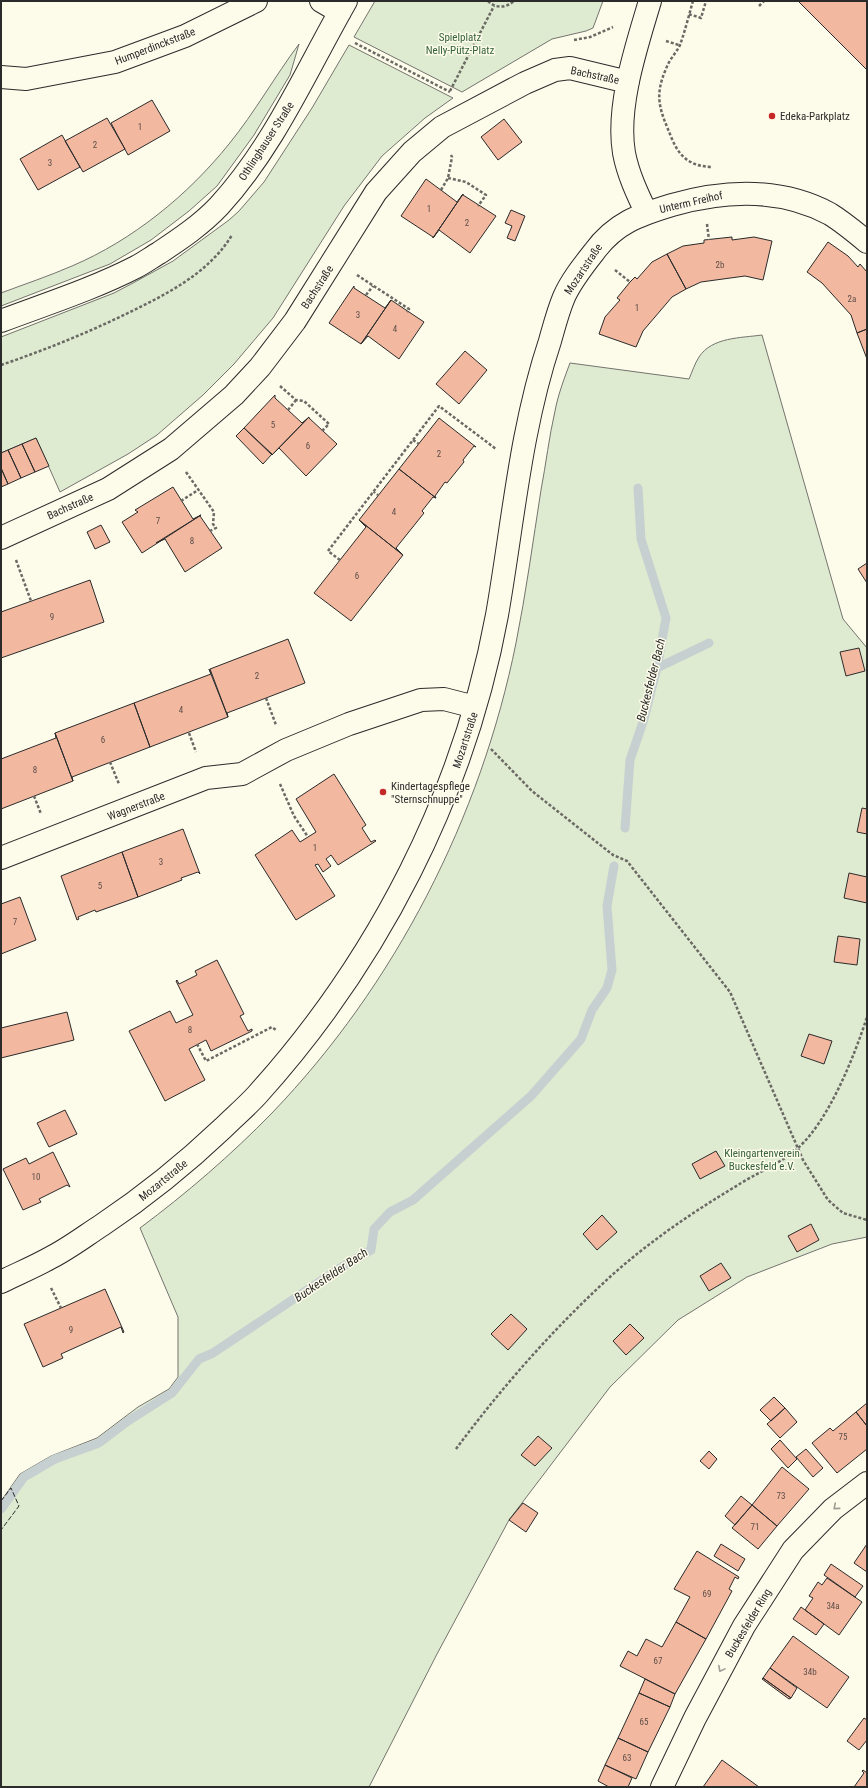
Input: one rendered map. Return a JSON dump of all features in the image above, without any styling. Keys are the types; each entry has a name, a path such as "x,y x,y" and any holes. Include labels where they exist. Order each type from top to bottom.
{"street":[{"name":"Humperdinckstraße","path":"1,77 26,79 116,62 185,36 256,1"},
{"path":"321,1 343,6"},
{"path":"646,212 636,191 624,151 624,111 631,66 650,1"},
{"name":"Othlinghauser Straße","path":"1,321 85,289 136,267 183,237 218,207 249,171 261,152 293,100 343,6"},
{"name":"Bachstraße","path":"4,536 108,489 171,450 234,395 260,367 295,321 376,192 412,152 442,127 525,83 555,70 570,68 628,82"},
{"path":"1,92 26,79"},
{"name":"Unterm Freihof","path":"646,212 703,197 732,193 759,193 791,199 830,214 867,242"},
{"name":"Mozartstraße","path":"1,1282 54,1256 162,1182 254,1098 298,1045 338,992 386,917 424,844 450,785 475,707 496,618 526,431 540,374 565,296 603,240 622,224 646,212"},
{"name":"Wagnerstraße","path":"1,858 206,778 242,774 286,750 349,724 421,700 444,699 475,707"},
{"name":"Buckesfelder Ring","path":"662,1787 695,1718 744,1626 793,1550 833,1509 867,1483"}],"path":[{"path":"488,1 494,6 508,6 514,1"},
{"path":"670,135 661,114 658,94 666,69 680,45 693,1"},
{"path":"689,14 701,18 706,1"},
{"path":"759,6 764,1"},
{"path":"352,42 450,92 494,6"},
{"path":"590,37 616,25"},
{"path":"441,190 448,178 466,182 486,195 478,206"},
{"path":"366,295 373,286 408,309 407,312"},
{"path":"288,410 296,400 304,401 329,424 322,431"},
{"path":"340,560 328,551 439,406 519,468"},
{"path":"413,440 419,444"},
{"path":"181,501 198,490 214,512 213,524 216,528 210,531"},
{"path":"373,491 378,495"},
{"path":"4,536 31,601"},
{"path":"266,698 277,727"},
{"path":"189,733 198,758"},
{"path":"465,740 489,747 532,791 613,855 627,861 730,992 803,1160 828,1200 843,1213 867,1220"},
{"path":"271,759 294,816 308,837"},
{"path":"110,762 120,787"},
{"path":"34,796 42,816"},
{"path":"456,1449 476,1422 532,1356 611,1276 667,1230 798,1148 826,1112 848,1069 867,1017"},
{"path":"197,1044 206,1061 272,1027 298,1045"},
{"path":"50,1286 61,1308"}],"green space":[{"name":"Spielplatz Nelly-Pütz-Platz","path":"375,1 603,1 593,28 552,39 462,92 354,37"},
{"path":"299,44 290,75 254,135 217,186 189,211 151,240 110,264 1,306 1,293 46,277 95,255 138,229 177,198 196,181 229,144 248,119"},
{"path":"349,45 453,98 425,118 382,156 344,206 273,318 234,364 203,395 157,435 128,454 60,492 36,438 1,453 1,337 114,293 173,261 229,220 239,211 264,182 312,108"},
{"name":"Kleingartenverein Buckesfeld e.V.","path":"762,335 843,619 867,648 867,1237 832,1244 747,1277 678,1320 610,1387 509,1520 437,1654 369,1787 1,1787 1,1501 20,1474 51,1456 97,1438 138,1407 169,1389 178,1377 178,1317 140,1228 192,1187 241,1144 272,1113 316,1063 357,1010 394,954 427,895 456,834 480,772 501,708 520,624 556,405 570,363 689,379 699,357 711,346 719,342 736,338"}],"building":[{"path":"798,1 867,1 867,70"},
{"path":"152,100 170,131 128,155 111,123"},
{"path":"107,118 125,149 83,172 65,141"},
{"path":"504,119 522,142 498,160 481,137"},
{"path":"62,135 80,167 38,190 20,159"},
{"path":"426,179 457,202 463,194 433,238 401,216"},
{"path":"463,194 496,216 470,253 439,230 433,238"},
{"path":"511,210 525,216 515,241 507,238 512,226 505,223"},
{"path":"732,237 732,240 754,237 772,241 763,280 745,276 701,282 686,289 667,254 683,246 704,243 704,240"},
{"path":"828,242 848,256 858,267 860,264 867,272 867,329 857,333 851,315 822,283 807,272"},
{"path":"667,254 686,289 672,297 643,331 636,347 599,334 605,317 620,300 617,298 630,282 635,277 637,279 652,262"},
{"path":"354,286 354,288 385,308 391,300 361,344 329,323"},
{"path":"391,300 424,322 399,359 368,336 361,344"},
{"path":"867,329 867,359 857,333"},
{"path":"465,351 487,370 459,404 436,384"},
{"path":"275,395 275,398 302,423 309,417 272,455 244,428"},
{"path":"309,417 337,444 306,476 279,448 272,455"},
{"path":"439,418 476,447 474,446 463,460 464,462 447,483 445,482 435,496 436,498 399,469"},
{"path":"244,428 272,454 263,464 236,436"},
{"path":"36,438 49,466 35,472 22,444"},
{"path":"22,444 35,472 21,478 8,450"},
{"path":"8,450 21,478 8,484 1,468 1,453"},
{"path":"1,468 8,484 1,487"},
{"path":"399,469 436,498 433,497 422,511 424,513 396,548 403,555 359,520"},
{"path":"173,487 193,519 201,515 142,553 122,522 138,512 135,510"},
{"path":"201,515 200,516 222,548 185,572 165,539 156,543"},
{"path":"359,520 403,555 351,621 314,593 366,527"},
{"path":"101,525 110,542 95,549 87,532"},
{"path":"867,563 867,583 858,569"},
{"path":"90,580 104,622 1,658 1,612"},
{"path":"288,639 305,683 227,713 228,717 210,669"},
{"path":"859,648 865,671 846,676 840,652"},
{"path":"211,674 228,717 150,747 134,703"},
{"path":"134,703 150,747 72,777 73,781 55,733"},
{"path":"55,733 73,781 1,809 1,759 56,738"},
{"path":"334,774 366,825 362,828 371,842 376,841 338,865 331,855 326,859 331,866 323,872 318,864 315,865 335,896 296,920 255,855 292,830 300,842 316,832 296,799"},
{"path":"862,808 867,809 867,834 857,832"},
{"path":"183,829 200,874 198,872 181,878 182,880 138,897 122,852"},
{"path":"122,852 138,897 96,912 95,910 78,917 79,919 77,920 61,876"},
{"path":"849,873 867,877 867,903 844,898"},
{"path":"20,897 36,940 1,954 1,904"},
{"path":"838,936 860,939 857,965 834,962"},
{"path":"217,960 244,1014 240,1016 248,1031 252,1029 252,1031 211,1051 206,1040 189,1049 205,1080 165,1101 129,1031 170,1011 176,1023 193,1015 176,981 177,980 179,984 197,975 195,971"},
{"path":"67,1012 74,1040 1,1058 1,1028"},
{"path":"809,1034 832,1041 824,1064 801,1056"},
{"path":"65,1110 77,1134 49,1147 37,1123"},
{"path":"716,1151 725,1166 700,1179 692,1164"},
{"path":"53,1152 70,1187 67,1185 39,1199 41,1202 23,1210 3,1169 26,1158 29,1164"},
{"path":"602,1215 617,1232 597,1250 583,1234"},
{"path":"811,1224 819,1240 797,1252 788,1236"},
{"path":"721,1263 731,1278 709,1291 700,1276"},
{"path":"105,1289 124,1332 123,1333 121,1327 61,1354 63,1358 43,1367 24,1324"},
{"path":"511,1314 527,1329 508,1350 491,1334"},
{"path":"630,1324 644,1338 626,1355 613,1341"},
{"path":"774,1397 785,1408 771,1421 760,1410"},
{"path":"867,1403 867,1426 856,1412"},
{"path":"785,1408 797,1422 780,1438 767,1424"},
{"path":"856,1412 867,1426 867,1449 837,1473 812,1443 830,1428 833,1431"},
{"path":"538,1436 552,1448 535,1466 521,1455"},
{"path":"780,1440 797,1459 788,1468 771,1449"},
{"path":"806,1449 823,1468 813,1477 796,1457"},
{"path":"709,1451 717,1459 709,1469 700,1461"},
{"path":"782,1467 809,1489 777,1526 752,1505"},
{"path":"741,1496 752,1505 735,1525 725,1516"},
{"path":"523,1503 538,1513 526,1532 509,1520"},
{"path":"752,1505 777,1526 758,1549 732,1528"},
{"path":"721,1544 745,1559 738,1571 714,1556"},
{"path":"867,1544 867,1572 854,1563"},
{"path":"697,1551 739,1577 738,1579 735,1577 729,1589 732,1591 706,1639 676,1622 690,1597 674,1589"},
{"path":"831,1564 863,1586 855,1597 824,1575"},
{"path":"827,1578 862,1602 839,1635 805,1610 813,1598 809,1596 818,1582 822,1585"},
{"path":"801,1607 824,1624 816,1635 793,1619"},
{"path":"676,1622 706,1639 675,1694 620,1666 628,1651 637,1656 646,1639 662,1647"},
{"path":"793,1636 849,1677 827,1708 770,1668"},
{"path":"770,1668 797,1688 791,1698 763,1678"},
{"path":"763,1678 791,1698 789,1699 762,1679"},
{"path":"645,1679 675,1694 670,1707 639,1693"},
{"path":"639,1693 670,1707 648,1752 618,1738"},
{"path":"864,1718 867,1720 867,1740 859,1750 847,1741"},
{"path":"618,1738 648,1752 636,1779 605,1765"},
{"path":"722,1760 759,1787 703,1787"},
{"path":"605,1765 632,1778 628,1787 609,1787 598,1781"},
{"path":"863,1770 867,1773 867,1787 854,1787 864,1773 862,1771"}],"waterway":[{"name":"Buckesfelder Bach","path":"625,828 630,760 644,719 657,668 666,618 641,539 638,488"},
{"path":"657,668 709,643"},
{"name":"Buckesfelder Bach","path":"1,1509 24,1477 55,1459 99,1443 128,1421 172,1393 199,1359 213,1353 337,1270 371,1250 374,1229 390,1212 413,1200 531,1096 581,1039 592,1010 607,988 612,970 607,906 614,866"}],"fence":[{"path":"1,1501 11,1488 19,1506 1,1530"}],"place":[{"name":"Edeka-Parkplatz","path":"772,116"},
{"name":"Kindertagespflege \"Sternschnuppe\"","path":"383,792"}]}
